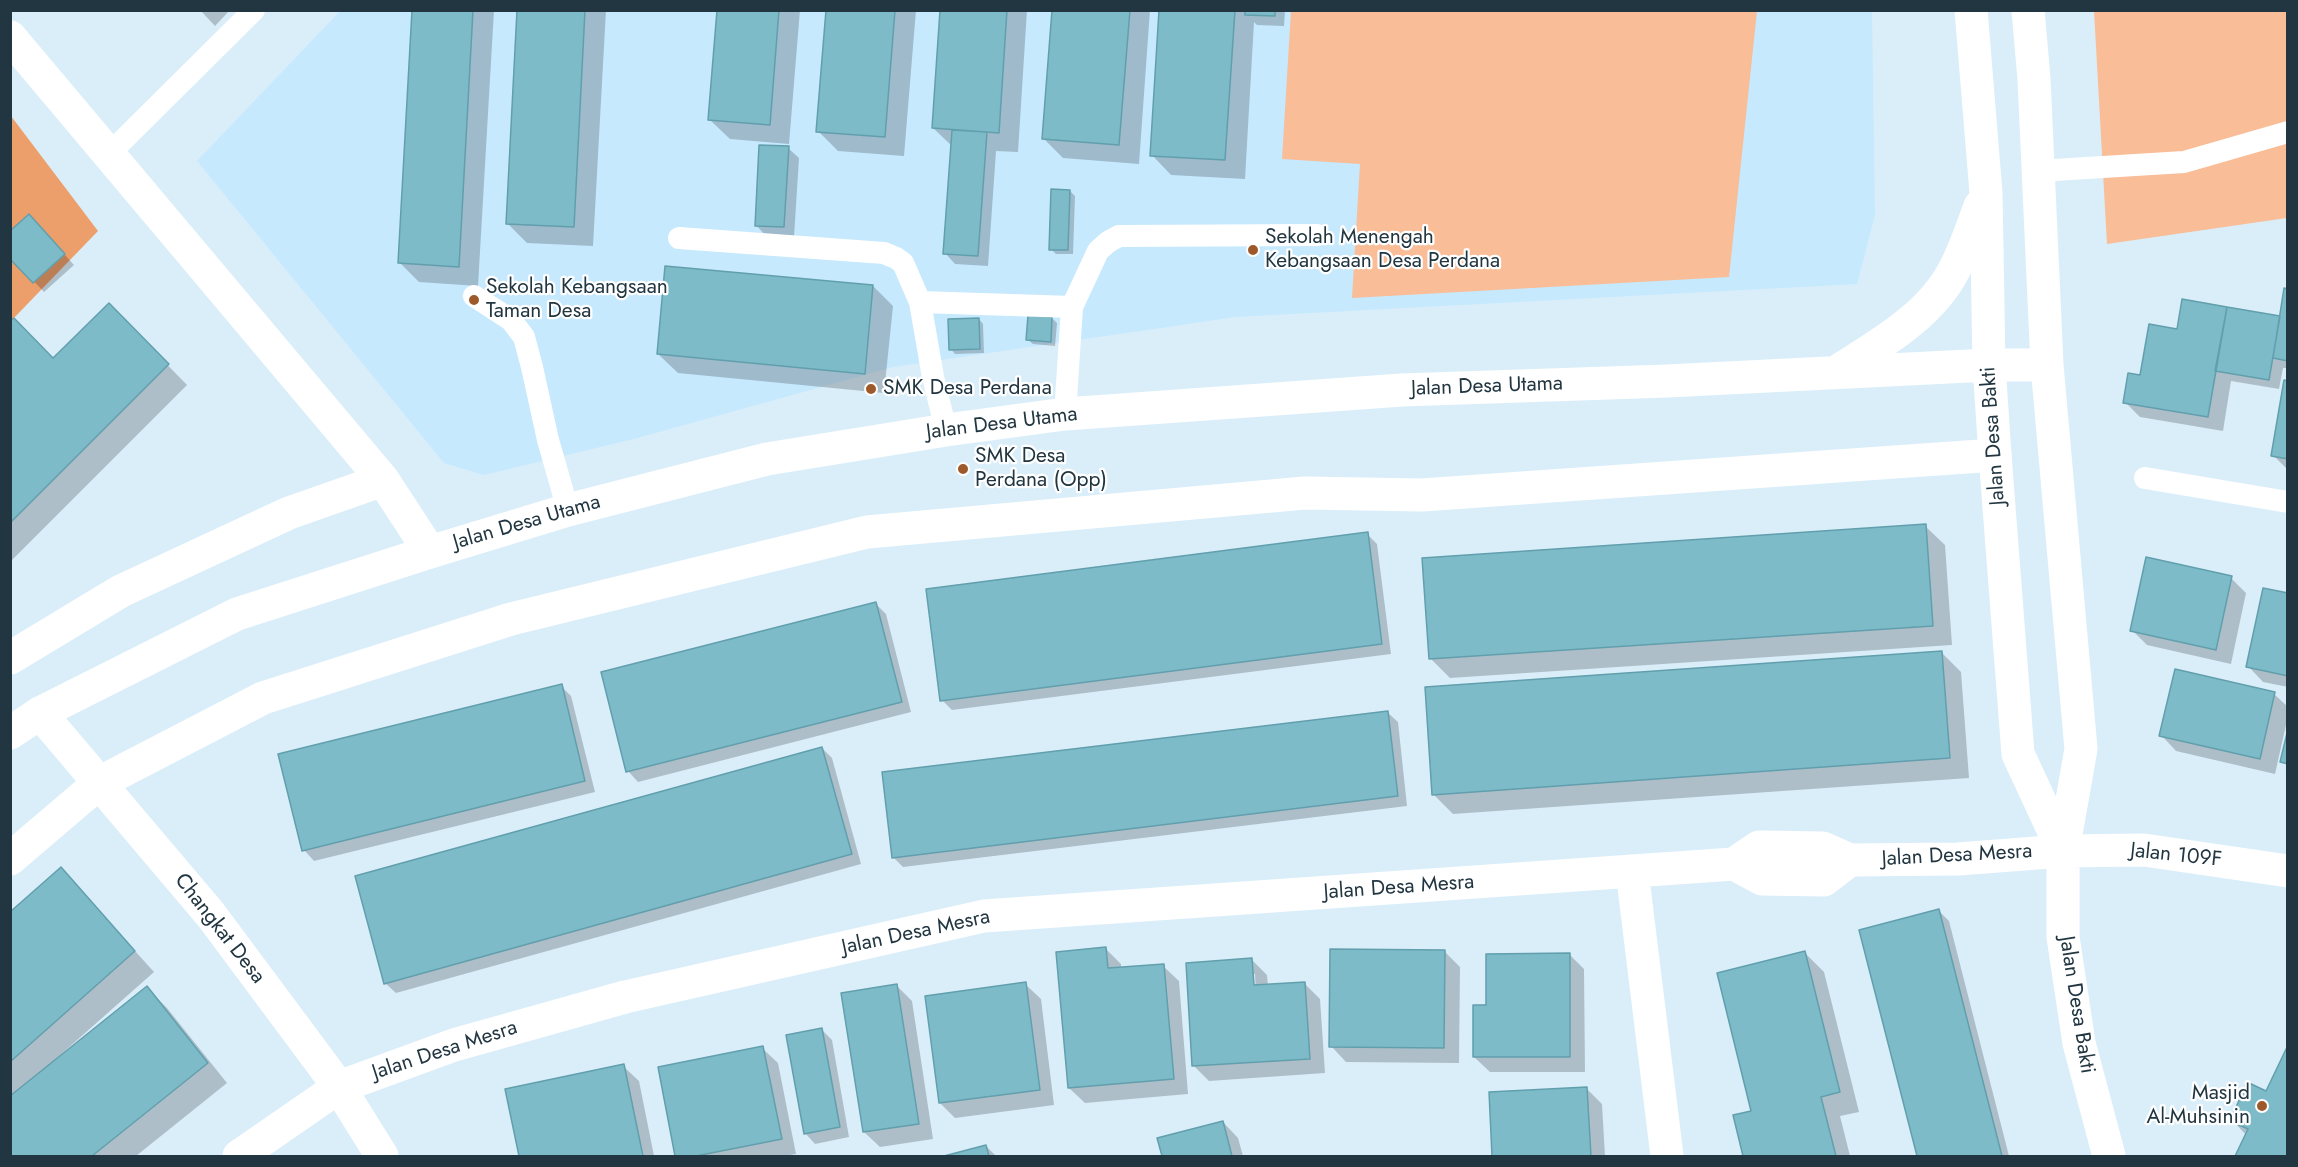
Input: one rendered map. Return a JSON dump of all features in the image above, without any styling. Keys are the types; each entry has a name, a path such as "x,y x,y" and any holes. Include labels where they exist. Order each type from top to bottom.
{"street":[{"name":"Jalan Desa Bakti","path":"1971,10 1986,193 1989,365 2018,754 2063,851"},
{"name":"Jalan Desa Bakti","path":"2028,10 2034,79 2047,365 2081,749 2063,851 2063,937 2079,1043 2109,1156"},
{"path":"10,37 383,480 430,552"},
{"path":"1839,371 1909,323 1935,297 1954,271 1986,193"},
{"name":"Jalan Desa Utama","path":"10,733 40,713 237,614 568,510 766,459 946,430 1065,414 1402,390 1667,381 1989,365 2047,365"},
{"path":"10,859 99,783 262,698 511,619 867,532 1305,493 1422,495 1995,455"},
{"path":"10,658 121,591 289,513 383,480"},
{"name":"Changkat Desa","path":"40,713 211,915 339,1087 382,1156"},
{"name":"Jalan Desa Mesra","path":"239,1156 339,1087 454,1045 626,997 984,916 1734,864 1759,847 1823,848 1850,861 1958,860 2063,851"},
{"name":"Jalan 109F","path":"2063,851 2144,850 2288,871"},
{"path":"1632,872 1667,1156"}],"lane":[{"path":"109,154 254,10"},
{"path":"2038,171 2184,162 2288,132"},
{"path":"1065,414 1072,307 1098,251 1119,236 1317,235"},
{"path":"679,238 884,253 903,263 920,303 933,377 946,430"},
{"path":"474,296 511,321 524,337 548,440 568,510"},
{"path":"920,303 1072,307"},
{"path":"2145,478 2288,502"}],"shaded area":[{"name":"Sekolah Menengah Kebangsaan Desa Perdana","path":"340,11 1872,11 1875,215 1857,284 1236,317 893,367 634,439 484,475 444,463 197,161"},
{"path":"1291,11 1757,11 1729,277 1352,298 1360,164 1282,159"},
{"path":"2094,11 2287,11 2287,218 2107,244"},
{"path":"11,116 98,231 11,321"}],"building":[{"path":"412,10 473,10 459,267 398,263"},
{"path":"517,10 585,10 574,227 506,224"},
{"path":"717,10 779,10 770,125 708,120"},
{"path":"826,10 895,10 885,137 816,132"},
{"path":"940,10 1007,10 999,133 932,128"},
{"path":"1052,10 1130,10 1119,145 1042,139"},
{"path":"1159,10 1235,10 1225,160 1150,156"},
{"path":"1245,10 1275,10 1275,16 1245,15"},
{"path":"952,130 987,132 978,256 943,254"},
{"path":"759,145 789,146 784,227 755,226"},
{"path":"1051,189 1070,190 1068,250 1049,250"},
{"path":"29,214 65,254 33,283 10,259 10,231"},
{"path":"665,266 873,285 865,374 657,354"},
{"path":"2284,288 2288,289 2288,361 2273,358"},
{"path":"2182,299 2227,307 2208,417 2123,403 2128,373 2140,375 2149,324 2177,329"},
{"path":"109,303 169,364 10,523 10,321 14,318 53,358"},
{"path":"2227,307 2280,316 2269,380 2215,371"},
{"path":"1028,315 1052,317 1051,342 1026,340"},
{"path":"979,318 980,349 949,350 948,319"},
{"path":"2284,380 2288,381 2288,459 2271,456"},
{"path":"1926,524 1933,626 1429,659 1422,558"},
{"path":"1368,532 1382,644 940,701 926,589"},
{"path":"2146,557 2232,576 2216,650 2130,631"},
{"path":"2263,588 2288,593 2288,676 2246,667"},
{"path":"876,602 902,702 626,772 601,672"},
{"path":"1942,651 1950,758 1432,795 1425,687"},
{"path":"2175,669 2275,692 2260,759 2159,736"},
{"path":"562,684 585,781 302,851 278,754"},
{"path":"1388,711 1398,796 892,858 882,772"},
{"path":"2288,729 2288,764 2280,762"},
{"path":"822,747 852,854 384,984 355,876"},
{"path":"61,867 135,951 10,1062 10,912"},
{"path":"1939,909 2002,1156 1917,1156 1859,930"},
{"path":"1106,947 1108,968 1164,964 1174,1079 1068,1088 1056,952"},
{"path":"1330,949 1445,950 1444,1048 1329,1047"},
{"path":"1805,951 1840,1092 1821,1097 1836,1156 1743,1156 1733,1115 1751,1111 1717,973"},
{"path":"1570,953 1570,1057 1473,1057 1473,1005 1486,1005 1486,954"},
{"path":"1252,958 1254,985 1305,982 1310,1059 1192,1066 1186,963"},
{"path":"1026,982 1040,1090 939,1103 925,996"},
{"path":"897,984 919,1124 863,1132 841,993"},
{"path":"147,986 208,1063 92,1156 10,1156 10,1096"},
{"path":"822,1028 840,1127 804,1134 786,1035"},
{"name":"Masjid Al-Muhsinin","path":"2288,1045 2288,1156 2235,1156 2248,1129 2230,1121 2247,1082 2266,1091"},
{"path":"763,1046 782,1139 696,1156 675,1156 658,1067"},
{"path":"624,1064 643,1156 519,1156 505,1089"},
{"path":"1587,1087 1591,1156 1492,1156 1489,1092"},
{"path":"1223,1121 1232,1156 1162,1156 1157,1138"},
{"path":"986,1145 989,1156 944,1156"}],"place":[{"name":"Sekolah Menengah Kebangsaan Desa Perdana","path":"1253,250"},
{"name":"Sekolah Kebangsaan Taman Desa","path":"474,300"},
{"name":"SMK Desa Perdana","path":"871,389"},
{"name":"SMK Desa Perdana (Opp)","path":"963,469"},
{"name":"Masjid Al-Muhsinin","path":"2262,1106"}]}
